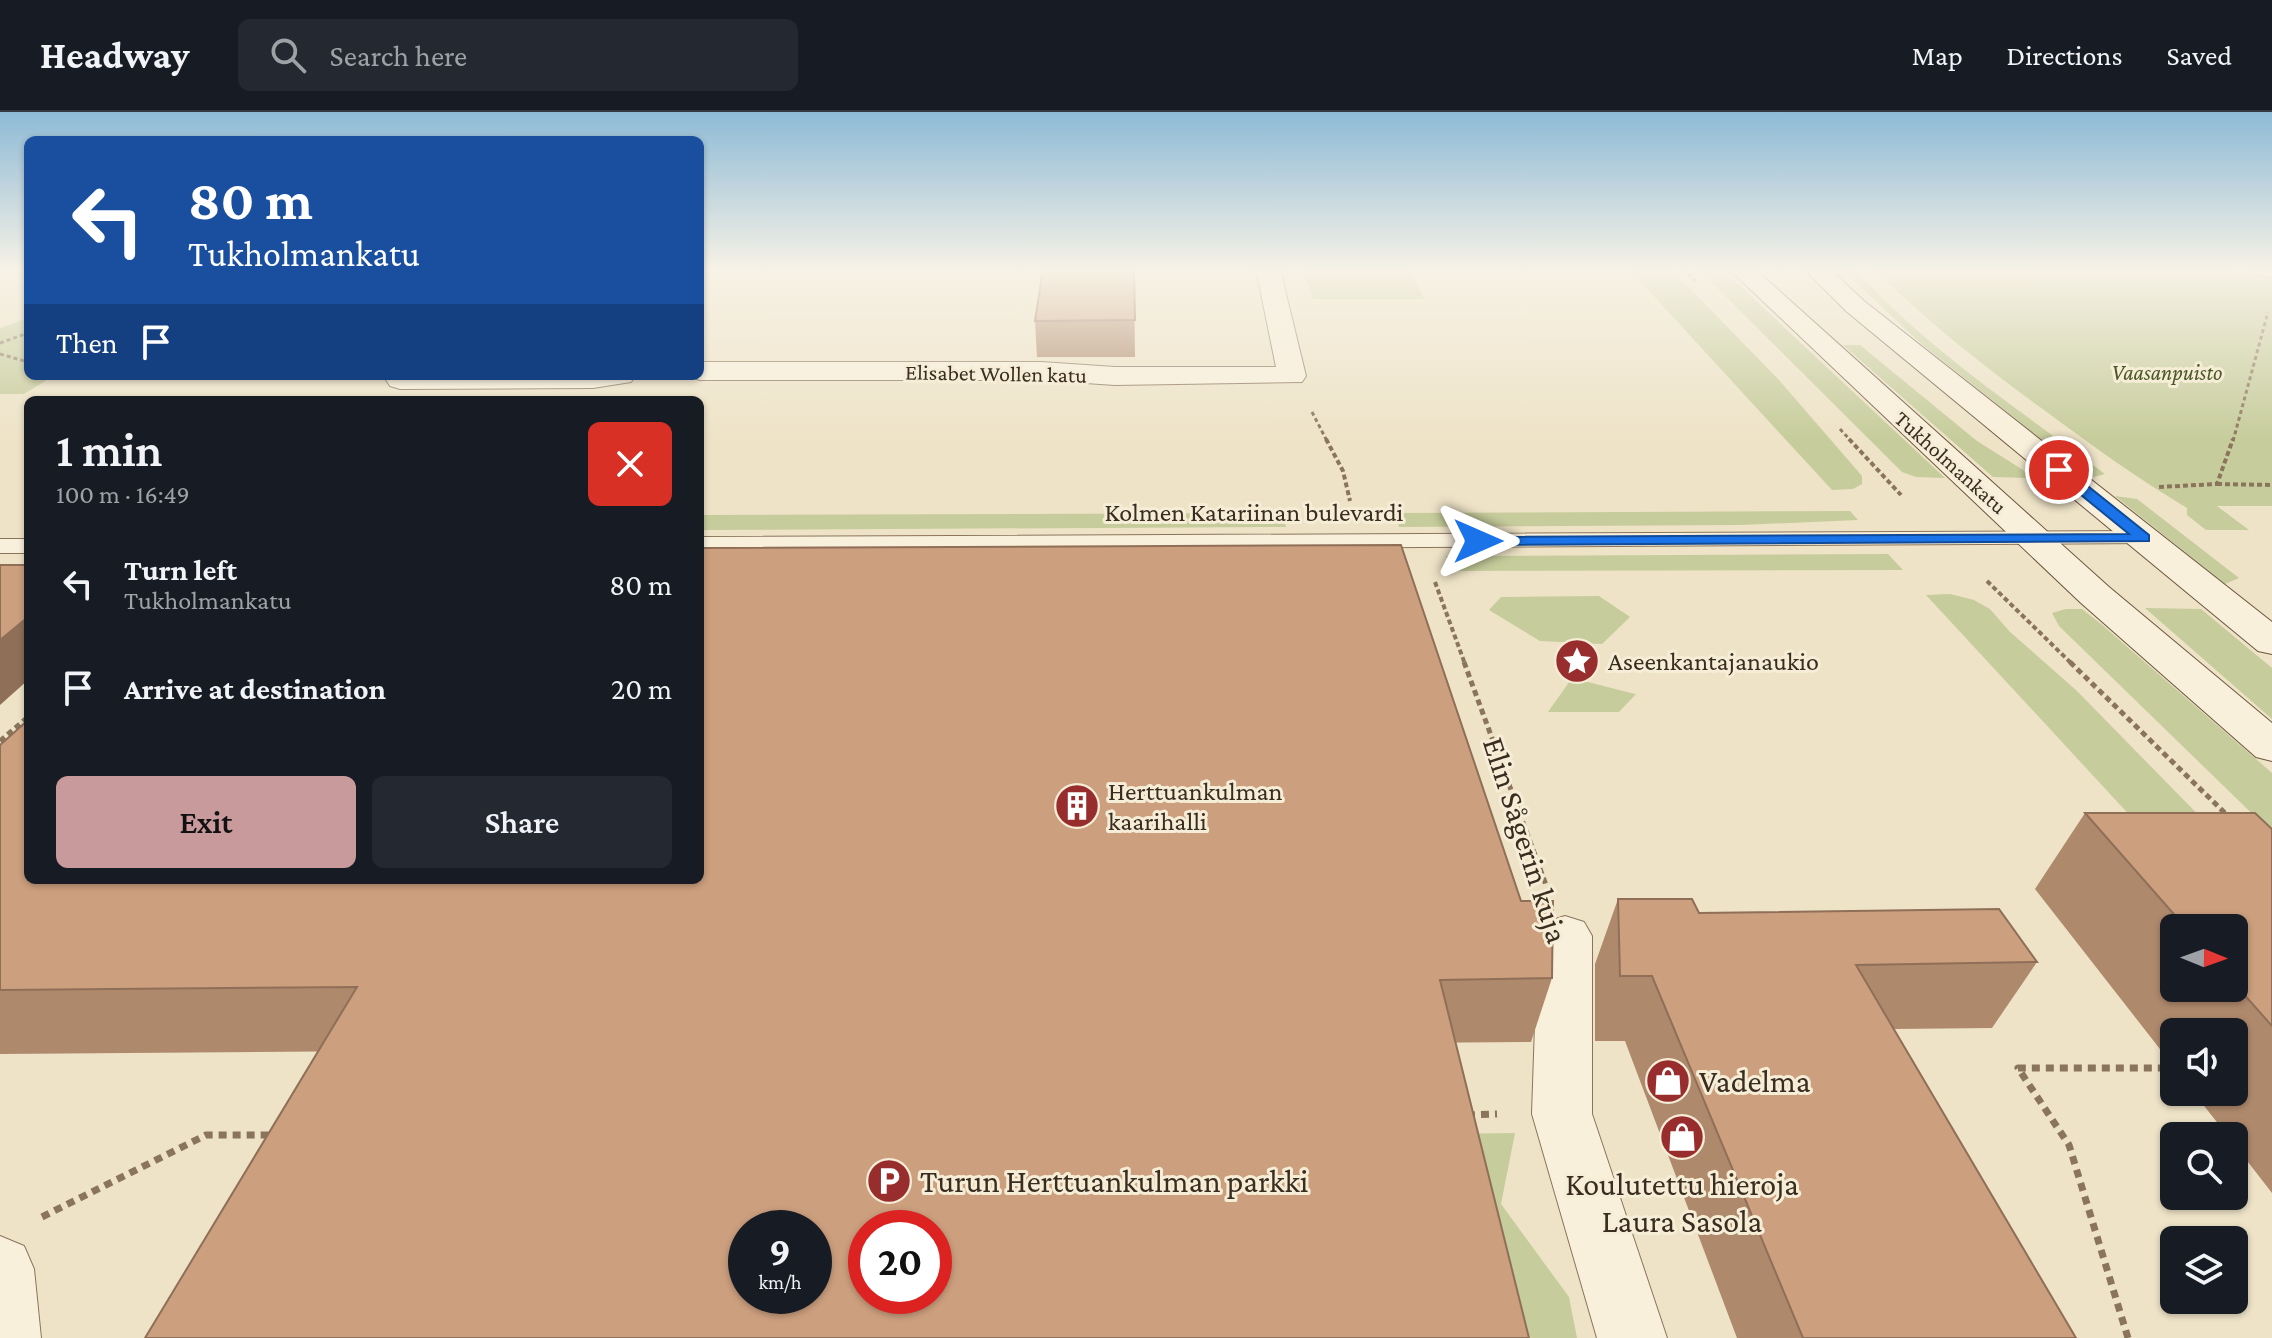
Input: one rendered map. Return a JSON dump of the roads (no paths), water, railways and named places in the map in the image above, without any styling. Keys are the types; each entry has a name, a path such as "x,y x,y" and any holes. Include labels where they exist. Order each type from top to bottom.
{"main road":[{"name":"Elisabet Wollen katu","path":"704,371 1041,371 1115,376 1292,376 1281,326"},
{"name":"Tukholmankatu","path":"1803,326 2095,595 2272,747"},
{"path":"1880,326 2272,642"},
{"name":"Elin Sågerin kuja","path":"1565,936 1562,1114 1632,1338"},
{"path":"6,1338 14,1246"}],"lane":[{"name":"Kolmen Katariinan bulevardi","path":"704,544 2143,538"},
{"path":"0,546 24,546"}],"place":[{"name":"Aseenkantajanaukio","path":"1577,661"},
{"name":"Herttuankulman kaarihalli","path":"1077,806"},
{"name":"Vadelma","path":"1668,1081"},
{"name":"Koulutettu hieroja Laura Sasola","path":"1682,1137"},
{"name":"Turun Herttuankulman parkki","path":"889,1181"}],"park label":[{"name":"Vaasanpuisto","path":"2167,372"}]}
